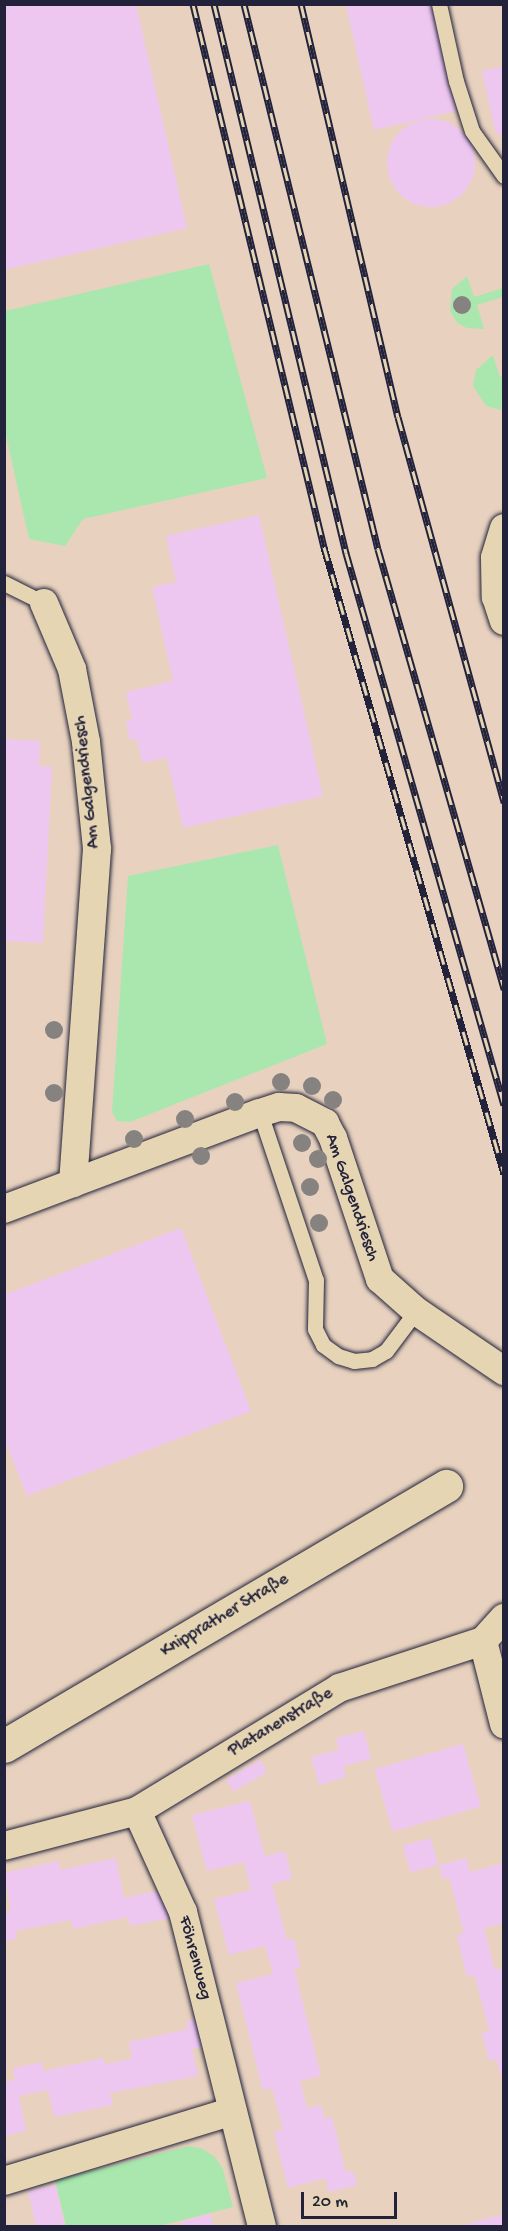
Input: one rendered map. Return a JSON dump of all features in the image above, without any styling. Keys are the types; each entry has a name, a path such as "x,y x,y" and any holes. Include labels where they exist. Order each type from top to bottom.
{"main road":[{"name":"Knipprather Straße","path":"4,1746 446,1486"}],"street":[{"path":"504,528 495,558 496,597 504,621"},
{"name":"Am Galgendriesch","path":"44,603 72,669 87,742 97,849 73,1183"},
{"name":"Am Galgendriesch","path":"4,1209 260,1113 279,1107 296,1108 325,1124 333,1138 380,1279 416,1311 504,1371"},
{"path":"504,1618 483,1641 504,1724"},
{"name":"Platanenstraße","path":"4,1846 137,1811 339,1688 483,1641"},
{"name":"Föhrenweg","path":"137,1811 183,1912 262,2226"},
{"path":"4,2181 233,2111"}],"lane":[{"path":"439,4 456,81 472,130 504,176"},
{"path":"4,582 44,603"},
{"path":"260,1113 316,1280 315,1329 323,1345 338,1356 354,1361 372,1359 386,1351 416,1311"}],"green space":[{"path":"209,264 267,478 83,519 65,546 29,539 5,431 5,311"},
{"path":"467,276 474,297 503,288 503,297 477,305 484,329 467,328 457,323 450,311 452,289"},
{"path":"493,355 500,377 503,376 501,410 486,406 473,386 476,370"},
{"path":"278,845 327,1044 130,1122 117,1121 112,1112 128,876"},
{"path":"189,2146 203,2149 215,2157 223,2169 233,2207 159,2226 66,2226 55,2180"}],"building":[{"path":"4,4 136,4 187,228 4,270"},
{"path":"346,5 432,5 456,111 374,130"},
{"path":"504,66 504,133 496,134 482,71"},
{"path":"431,119 448,123 462,132 471,146 475,163 471,180 462,194 448,203 431,207 414,203 400,194 391,180 387,163 391,146 400,132 414,123"},
{"path":"259,515 323,796 183,828 167,758 142,763 137,739 130,740 126,721 132,719 126,692 173,681 152,587 176,582 166,536"},
{"path":"4,739 40,741 39,766 52,767 43,943 4,941"},
{"path":"181,1228 251,1411 27,1496 4,1438 4,1295"},
{"path":"364,1731 371,1759 343,1766 346,1777 319,1785 311,1757 339,1750 336,1738"},
{"path":"463,1744 481,1806 392,1832 375,1769"},
{"path":"260,1760 267,1772 233,1792 226,1780"},
{"path":"250,1801 265,1856 285,1851 292,1879 272,1884 287,1940 294,1939 301,1967 294,1968 321,2076 300,2081 307,2108 321,2105 325,2119 332,2117 346,2173 353,2171 357,2185 329,2192 325,2178 288,2188 274,2132 283,2129 272,2088 263,2091 236,1983 273,1974 265,1946 229,1955 214,1899 251,1890 244,1862 207,1871 192,1815"},
{"path":"431,1838 438,1865 410,1873 403,1846"},
{"path":"116,1858 124,1898 157,1891 171,1918 130,1926 128,1917 73,1929 71,1920 16,1931 17,1939 4,1942 4,1912 11,1911 4,1873 59,1861 60,1870"},
{"path":"467,1858 470,1872 504,1863 504,1923 484,1928 495,1970 504,1968 504,2085 496,2059 489,2061 482,2033 489,2031 482,2003 474,1975 467,1977 457,1935 464,1933 449,1877 442,1879 439,1865"},
{"path":"201,2018 207,2046 192,2049 198,2076 110,2093 113,2105 54,2117 48,2090 19,2096 26,2131 4,2136 4,2082 15,2080 13,2068 42,2062 43,2071 103,2058 104,2064 132,2059 129,2042 188,2029 186,2021"},
{"path":"56,2185 65,2226 36,2226 28,2191"},
{"path":"210,2214 213,2226 183,2226 182,2221"},
{"path":"504,2214 504,2226 459,2226"}],"railway":[{"path":"193,4 324,547 504,1174"},
{"path":"214,4 346,553 504,1105"},
{"path":"244,4 378,549 504,989"},
{"path":"301,4 398,417 504,803"}]}
